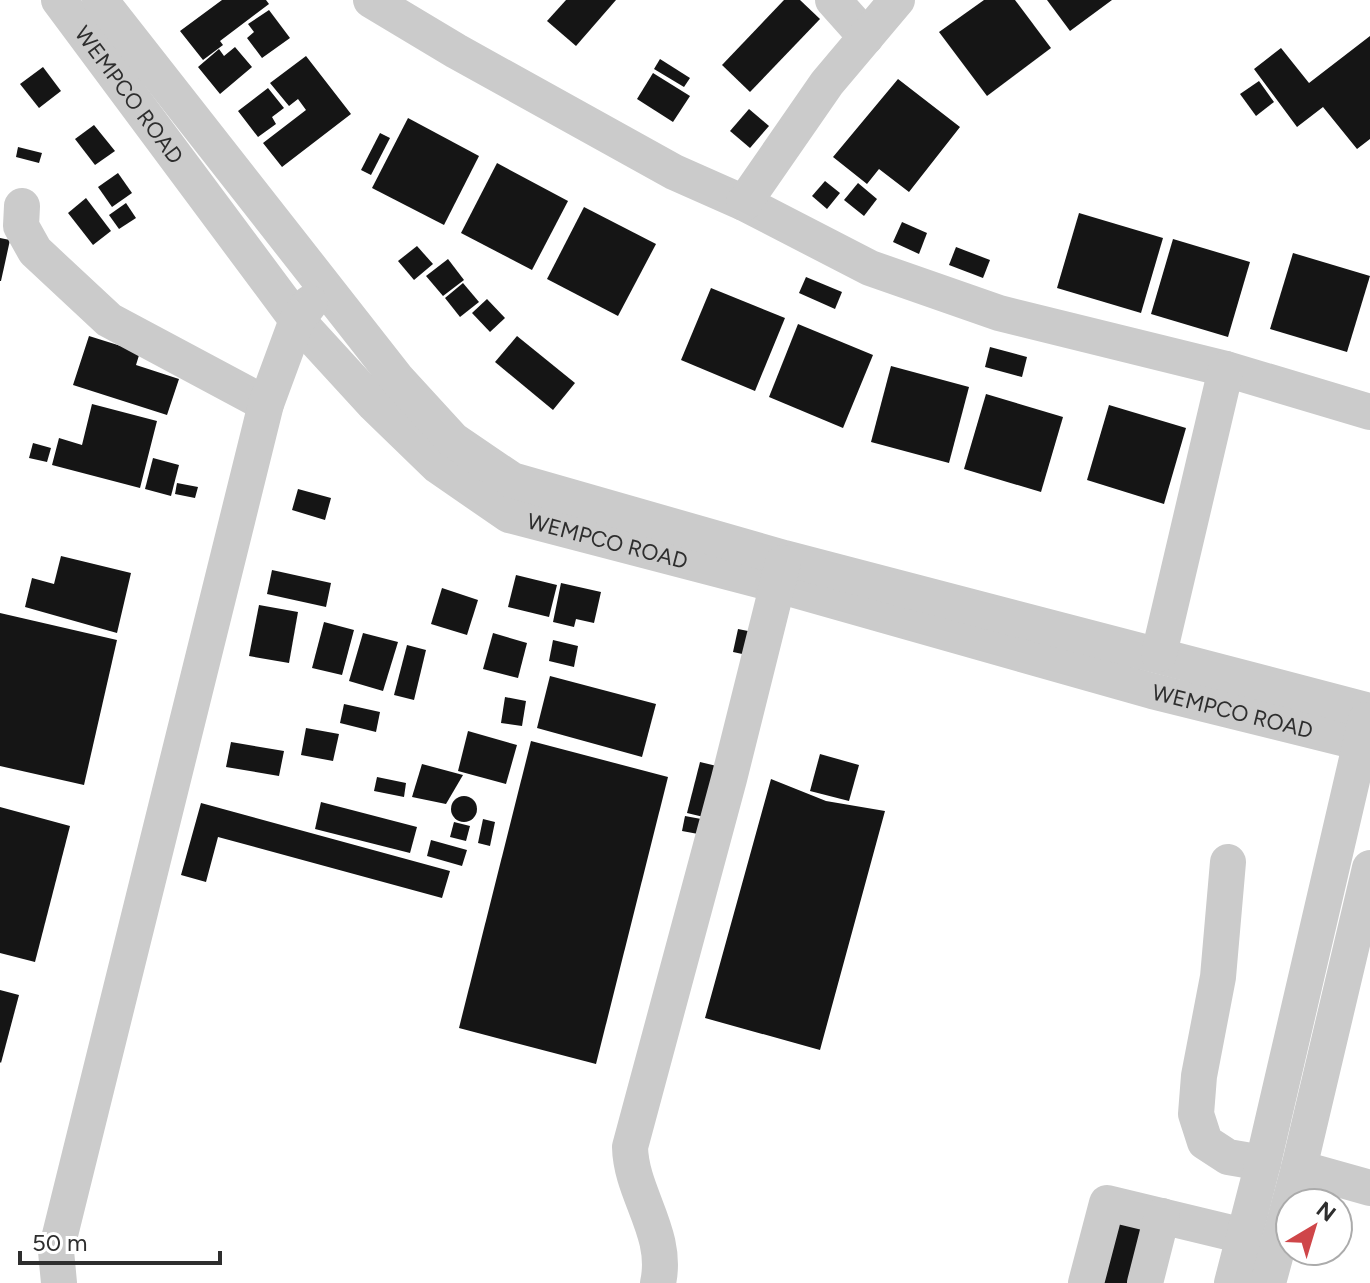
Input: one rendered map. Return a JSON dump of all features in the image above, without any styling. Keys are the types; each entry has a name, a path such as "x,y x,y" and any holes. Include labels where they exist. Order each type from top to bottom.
{"street":[{"name":"WEMPCO ROAD","path":"59,0 297,320 374,404 438,466 509,515 1159,654 1367,727"},
{"name":"WEMPCO ROAD","path":"100,0 398,380 453,440 512,480 781,572 1152,691 1367,727"},
{"path":"371,0 674,172 744,203 870,268 999,313 1226,369 1370,412"},
{"path":"833,0 866,37"},
{"path":"744,203 827,83 897,0"},
{"path":"22,206 21,226 35,251 109,320 266,404"},
{"path":"59,1283 56,1251 266,404 297,320 322,286"},
{"path":"1159,654 1226,369"},
{"path":"658,1283 659,1241 631,1163 630,1147 781,572"},
{"path":"1232,1283 1367,727"},
{"path":"1228,862 1218,977 1199,1076 1196,1114 1205,1142 1228,1157 1263,1163"},
{"path":"1268,1283 1299,1168 1370,868"},
{"path":"1299,1168 1370,1188"},
{"path":"1086,1283 1107,1203 1244,1236"},
{"path":"1145,1283 1162,1216"}],"building":[{"path":"222,0 266,0 269,4 220,41 223,45 203,60 180,31"},
{"path":"566,0 616,0 576,46 547,21"},
{"path":"784,0 800,0 820,19 750,92 722,65"},
{"path":"984,0 1015,0 1051,48 987,96 939,32"},
{"path":"1047,0 1112,0 1070,31"},
{"path":"269,10 290,38 262,58 247,38 254,32 248,24"},
{"path":"1370,36 1370,139 1357,149 1323,107 1297,127 1254,69 1281,48 1309,83"},
{"path":"235,47 252,67 220,94 198,67 219,49 224,56"},
{"path":"306,56 351,114 282,167 263,143 306,110 298,99 289,106 270,83"},
{"path":"660,59 690,78 684,87 654,69"},
{"path":"43,67 61,91 39,108 20,84"},
{"path":"653,73 690,96 673,122 637,99"},
{"path":"898,79 960,127 909,192 879,169 867,184 833,157"},
{"path":"1259,81 1274,102 1256,116 1240,94"},
{"path":"268,88 284,108 272,117 276,124 258,137 238,111"},
{"path":"749,109 769,126 750,148 730,131"},
{"path":"408,118 479,156 444,225 372,188"},
{"path":"94,125 115,151 95,165 75,139"},
{"path":"380,133 390,138 371,175 361,170"},
{"path":"18,147 42,153 39,163 16,157"},
{"path":"497,163 568,201 532,270 461,233"},
{"path":"118,173 132,193 112,207 98,187"},
{"path":"825,181 840,193 827,209 812,196"},
{"path":"858,183 877,199 864,216 844,200"},
{"path":"86,198 111,231 93,245 68,213"},
{"path":"126,203 136,218 119,229 109,215"},
{"path":"584,207 656,244 618,316 547,279"},
{"path":"1079,213 1163,238 1141,313 1057,288"},
{"path":"902,222 927,233 919,254 893,242"},
{"path":"0,238 10,240 1,281 0,281"},
{"path":"1173,239 1250,262 1228,337 1151,314"},
{"path":"417,246 433,264 414,280 398,261"},
{"path":"956,247 990,260 983,278 949,265"},
{"path":"1293,253 1370,276 1347,352 1270,329"},
{"path":"448,259 464,280 443,296 426,276"},
{"path":"806,277 842,292 835,309 799,293"},
{"path":"463,283 479,302 460,317 445,298"},
{"path":"711,288 785,318 755,391 681,360"},
{"path":"487,299 505,318 490,332 472,313"},
{"path":"798,324 873,355 843,428 769,397"},
{"path":"89,336 140,352 136,365 179,379 167,415 73,385"},
{"path":"517,336 575,383 553,410 495,362"},
{"path":"990,347 1027,357 1022,377 985,367"},
{"path":"891,366 969,387 949,463 871,442"},
{"path":"986,394 1063,417 1041,492 964,469"},
{"path":"92,404 157,421 140,488 52,465 59,438 82,445"},
{"path":"1109,405 1186,428 1164,504 1087,480"},
{"path":"33,443 51,448 47,462 29,458"},
{"path":"153,458 179,465 171,496 145,489"},
{"path":"177,483 198,487 195,498 175,494"},
{"path":"298,489 331,498 325,520 292,510"},
{"path":"61,556 131,573 117,633 25,607 32,578 54,584"},
{"path":"272,570 331,583 326,607 267,594"},
{"path":"516,575 557,585 549,617 508,607"},
{"path":"561,583 601,592 594,623 576,619 574,627 553,622"},
{"path":"442,588 478,600 467,635 431,624"},
{"path":"259,605 298,612 289,663 249,656"},
{"path":"0,613 117,640 84,785 0,766"},
{"path":"324,622 354,630 342,675 312,668"},
{"path":"738,629 753,632 747,655 733,652"},
{"path":"363,633 398,642 383,691 349,681"},
{"path":"493,633 527,643 518,678 483,669"},
{"path":"553,640 578,646 574,667 549,661"},
{"path":"407,645 426,650 414,700 394,695"},
{"path":"550,676 656,704 642,757 537,728"},
{"path":"505,697 526,701 522,726 501,723"},
{"path":"344,704 380,712 376,732 340,723"},
{"path":"306,728 339,734 333,761 301,755"},
{"path":"468,731 517,745 506,784 458,771"},
{"path":"531,741 668,777 596,1064 459,1028"},
{"path":"231,742 284,751 279,776 226,767"},
{"path":"820,754 859,765 849,801 810,791"},
{"path":"700,762 725,768 712,819 687,813"},
{"path":"422,764 463,775 446,804 412,797"},
{"path":"377,777 406,783 404,797 374,791"},
{"path":"771,779 826,801 885,811 820,1050 705,1018"},
{"path":"464,796 473,800 477,809 473,818 464,822 455,818 451,809 455,800"},
{"path":"321,802 417,827 410,853 315,829"},
{"path":"201,803 450,871 442,898 218,837 206,882 181,875"},
{"path":"0,807 70,826 35,962 0,953"},
{"path":"685,816 712,821 709,836 682,831"},
{"path":"483,819 495,822 490,846 478,843"},
{"path":"454,822 470,826 466,841 450,837"},
{"path":"431,840 467,850 462,866 427,856"},
{"path":"0,990 19,995 1,1063 0,1062"},
{"path":"1115,1213 1150,1222 1135,1283 1098,1283"}]}
